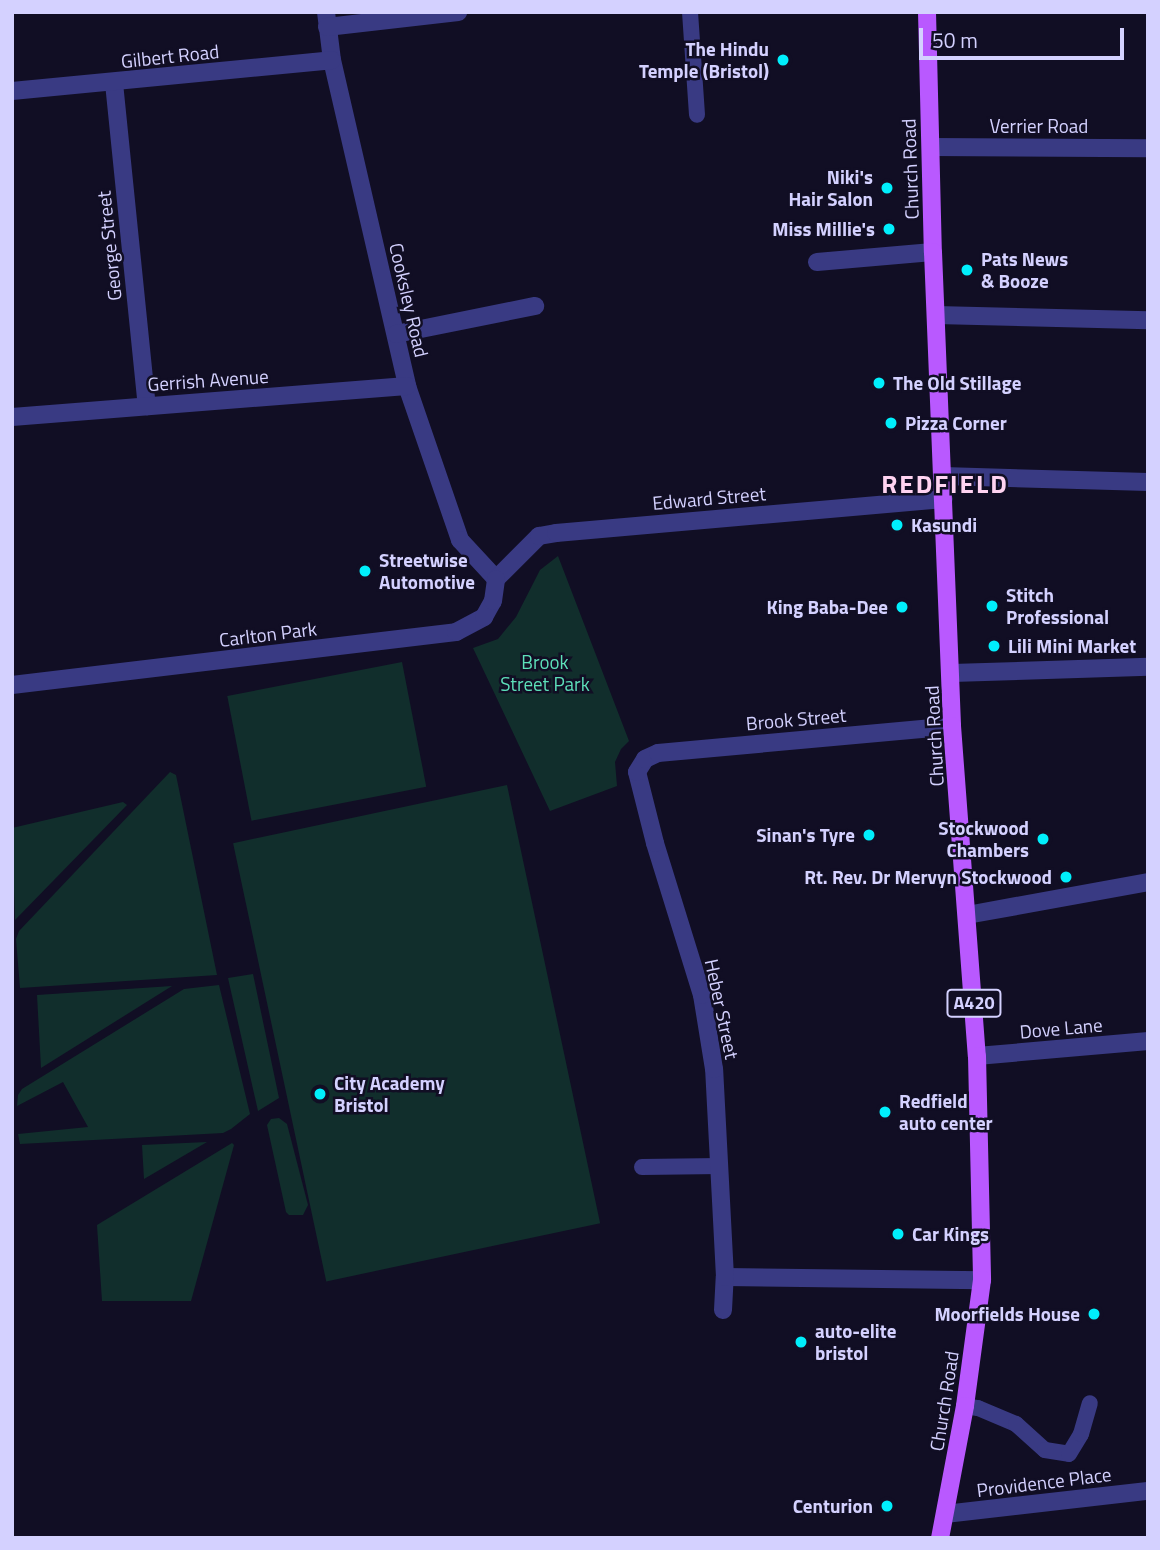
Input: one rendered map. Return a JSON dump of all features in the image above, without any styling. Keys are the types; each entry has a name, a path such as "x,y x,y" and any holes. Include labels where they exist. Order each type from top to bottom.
{"main road":[{"name":"Church Road","path":"927,12 933,252 952,673 952,726 977,1056 982,1280 965,1406 940,1538"}],"street":[{"path":"327,20 457,12"},
{"name":"Cooksley Road","path":"327,20 332,60 407,386 460,540 496,579"},
{"name":"Gilbert Road","path":"12,91 332,60"},
{"name":"George Street","path":"114,83 147,406"},
{"name":"Verrier Road","path":"931,147 1148,148"},
{"path":"817,262 933,252"},
{"path":"396,334 535,306"},
{"path":"936,315 1148,320"},
{"name":"Gerrish Avenue","path":"12,416 407,386"},
{"path":"943,476 1148,482"},
{"name":"Edward Street","path":"496,579 539,536 944,499"},
{"name":"Carlton Park","path":"12,684 456,632 484,617 493,600 496,579"},
{"path":"952,673 1148,667"},
{"name":"Brook Street","path":"645,759 658,753 952,726"},
{"name":"Heber Street","path":"645,759 637,772 640,789 702,995 714,1069 725,1277 723,1310"},
{"path":"967,915 1148,883"},
{"name":"Dove Lane","path":"977,1056 1148,1041"},
{"path":"725,1277 982,1280"},
{"name":"Providence Place","path":"945,1514 1148,1491"}],"lane":[{"path":"690,12 697,115"},
{"path":"642,1167 720,1166"},
{"path":"965,1406 978,1408 1016,1424 1045,1450 1069,1454 1081,1434 1090,1403"}],"green space":[{"name":"Brook Street Park","path":"558,556 629,741 621,749 615,762 617,786 550,811 473,648 498,639 516,617 540,570"},
{"path":"402,662 426,787 252,821 227,696"},
{"path":"170,772 176,775 217,975 20,988 16,939 19,931"},
{"path":"507,785 600,1223 326,1281 233,843"},
{"path":"123,802 127,805 15,920 12,828"},
{"path":"253,974 279,1098 258,1111 228,978"},
{"path":"219,985 250,1114 223,1133 20,1144 18,1134 88,1127 63,1082 17,1106 18,1095 22,1089 184,989"},
{"path":"172,986 41,1068 37,995"},
{"path":"279,1118 287,1124 308,1205 303,1215 289,1215 286,1212 267,1125 271,1119"},
{"path":"207,1142 144,1179 142,1145"},
{"path":"232,1143 234,1145 191,1301 102,1301 97,1225"}],"place":[{"name":"The Hindu Temple (Bristol)","path":"783,60"},
{"name":"Niki's Hair Salon","path":"887,188"},
{"name":"Miss Millie's","path":"889,229"},
{"name":"Pats News & Booze","path":"967,270"},
{"name":"The Old Stillage","path":"879,383"},
{"name":"Pizza Corner","path":"891,423"},
{"name":"Kasundi","path":"897,525"},
{"name":"Streetwise Automotive","path":"365,571"},
{"name":"Stitch Professional","path":"992,606"},
{"name":"King Baba-Dee","path":"902,607"},
{"name":"Lili Mini Market","path":"994,646"},
{"name":"Sinan's Tyre","path":"869,835"},
{"name":"Stockwood Chambers","path":"1043,839"},
{"name":"Rt. Rev. Dr Mervyn Stockwood","path":"1066,877"},
{"name":"City Academy Bristol","path":"320,1094"},
{"name":"Redfield auto center","path":"885,1112"},
{"name":"Car Kings","path":"898,1234"},
{"name":"Moorfields House","path":"1094,1314"},
{"name":"auto-elite bristol","path":"801,1342"},
{"name":"Centurion","path":"887,1506"}],"district":[{"name":"REDFIELD","path":"945,484"}]}
